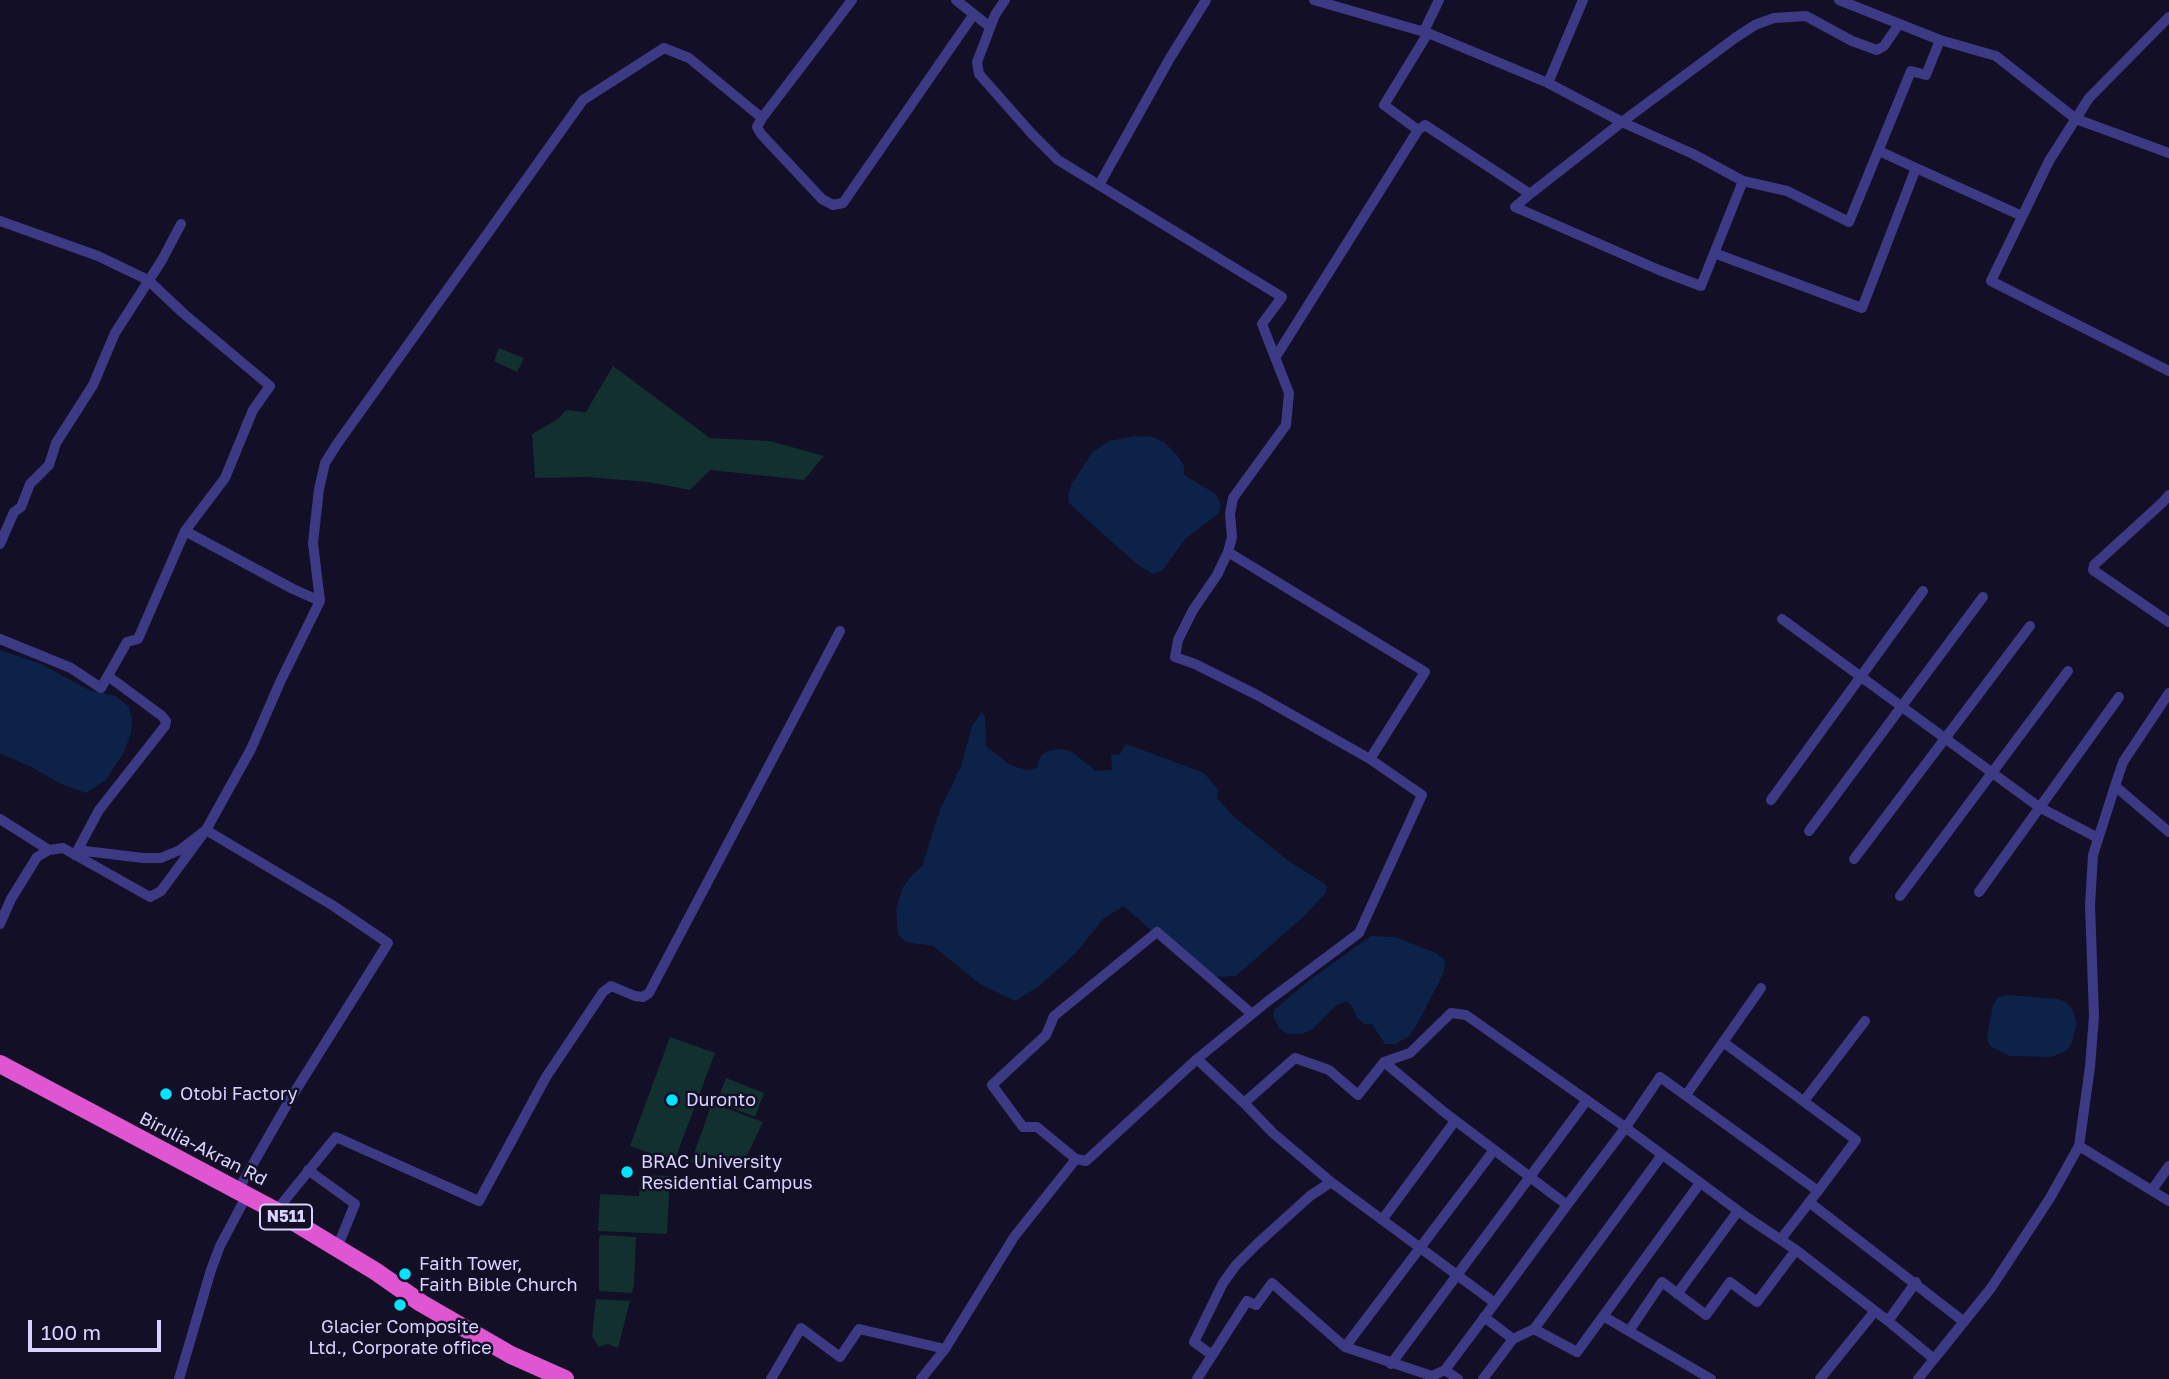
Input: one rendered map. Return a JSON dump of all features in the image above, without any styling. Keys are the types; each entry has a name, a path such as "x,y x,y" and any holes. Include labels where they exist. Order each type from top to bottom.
{"highway":[{"name":"Birulia-Akran Rd","path":"0,1064 276,1211 421,1303 511,1355 565,1379"}],"street":[{"path":"852,0 757,127 822,199 833,205 843,203 974,14"},
{"path":"956,0 990,27"},
{"path":"1005,0 990,27 977,62 979,74 1032,134 1058,160 1282,297 1262,324 1289,393 1286,425 1233,498 1230,514 1232,537 1228,552 1217,575 1193,610 1178,640 1175,657 1257,695 1370,759 1422,795 1359,933 1197,1059 1086,1161 1076,1159 1037,1127 1023,1126 992,1085 1046,1035 1054,1016 1157,932 1252,1014"},
{"path":"1099,185 1170,58 1206,0"},
{"path":"1314,0 1426,32 1548,83 1742,181 1787,191 1849,222 1911,71 1926,75 1940,40"},
{"path":"1418,130 1384,105 1426,32 1439,0"},
{"path":"1548,83 1583,0"},
{"path":"1839,0 1940,40 1996,56 2076,119 2169,153"},
{"path":"1742,181 1701,286 1515,206 1622,122 1755,25 1774,18 1806,16 1852,41 1877,50 1884,46 1899,24"},
{"path":"2169,17 2090,98 2049,161 1991,281 2169,372"},
{"path":"0,924 10,899 37,857 50,850 63,849 150,897 161,891 206,830 251,750 281,680 320,601 313,543 325,463 583,100 664,48 689,58 762,118"},
{"path":"1275,358 1418,130 1425,125 1530,194"},
{"path":"1879,150 2022,216"},
{"path":"1714,253 1862,308 1916,168"},
{"path":"0,220 98,256 148,280 270,386 253,410 225,478 185,531 138,639 127,642 101,688 71,668 0,639"},
{"path":"0,544 14,512 21,507 30,484 49,465 56,443 93,385 115,334 162,260 181,224"},
{"path":"2169,495 2094,565 2093,570 2169,622"},
{"path":"185,531 320,601"},
{"path":"1228,552 1424,672 1370,759"},
{"path":"1771,800 1923,591"},
{"path":"1809,831 1983,597"},
{"path":"1782,619 2039,807 2098,838"},
{"path":"1853,859 2030,626"},
{"path":"276,1211 336,1137 479,1201 546,1077 603,992 611,986 635,996 643,997 649,993 840,631"},
{"path":"1900,896 2068,671"},
{"path":"75,855 99,810 165,726 166,721 108,676"},
{"path":"1918,1379 1991,1288 2050,1198 2079,1146 2091,1066 2094,1016 2090,905 2093,855 2123,762 2169,693"},
{"path":"1979,892 2119,697"},
{"path":"2115,786 2169,832"},
{"path":"0,819 50,850"},
{"path":"75,855 85,851 161,858 180,850 206,830"},
{"path":"179,1379 211,1270 243,1193 289,1101 388,943 332,905 206,830"},
{"path":"1686,1095 1761,988"},
{"path":"1244,1103 1295,1058 1329,1070 1358,1096 1384,1062 1410,1053 1451,1013 1466,1015 1796,1250 1934,1359"},
{"path":"1804,1101 1865,1021"},
{"path":"1723,1042 1856,1140 1781,1240"},
{"path":"1197,1059 1273,1133 1331,1182 1495,1303"},
{"path":"1384,1062 1455,1121 1567,1205"},
{"path":"1197,1379 1247,1301 1256,1305 1272,1283 1345,1347 1432,1376 1445,1370 1626,1128 1660,1077 1818,1191"},
{"path":"1391,1364 1587,1100"},
{"path":"1382,1220 1455,1121"},
{"path":"2079,1146 2169,1201"},
{"path":"1345,1347 1494,1150"},
{"path":"1483,1379 1513,1339 1534,1329 1662,1155"},
{"path":"921,1379 945,1349 1014,1237 1076,1159"},
{"path":"2152,1190 2169,1166"},
{"path":"308,1170 355,1204 337,1248"},
{"path":"1212,1355 1194,1342 1229,1274 1256,1244 1310,1196 1331,1182"},
{"path":"1534,1329 1577,1352 1700,1183"},
{"path":"1809,1202 1964,1321"},
{"path":"1677,1294 1738,1211"},
{"path":"1629,1331 1662,1282 1706,1315 1730,1282 1757,1302 1796,1250"},
{"path":"1888,1321 1916,1282"},
{"path":"1820,1379 1875,1311"},
{"path":"1603,1316 1711,1379"},
{"path":"1485,1317 1513,1339"},
{"path":"771,1379 801,1328 841,1357 859,1329 945,1349"},
{"path":"1445,1370 1458,1379"}],"green space":[{"path":"499,348 524,358 517,372 494,361"},
{"path":"613,366 710,438 770,441 824,456 804,480 710,470 690,490 648,482 586,477 535,478 532,434 558,419 566,410 586,412"},
{"name":"Duronto","path":"670,1037 715,1053 674,1162 630,1146"},
{"path":"726,1078 764,1093 755,1117 717,1102"},
{"path":"712,1103 763,1122 742,1166 691,1162"},
{"path":"641,1175 670,1176 667,1234 598,1231 600,1194 639,1196"},
{"path":"601,1235 636,1237 632,1293 599,1291"},
{"path":"596,1299 630,1301 618,1348 608,1344 599,1347 592,1336"}],"water":[{"path":"1136,436 1153,437 1164,442 1184,466 1184,475 1216,494 1221,506 1218,514 1185,539 1162,571 1153,574 1137,564 1084,517 1069,503 1068,495 1071,485 1092,453 1109,441"},
{"path":"0,650 41,664 91,691 116,696 129,707 131,733 124,752 106,780 86,793 61,784 0,753"},
{"path":"982,712 985,717 986,746 1010,765 1026,770 1037,768 1041,756 1047,751 1063,749 1072,752 1096,771 1112,770 1111,755 1120,754 1126,744 1204,773 1218,790 1217,798 1234,817 1290,862 1327,886 1326,893 1301,919 1236,976 1215,977 1155,934 1124,906 1104,918 1076,953 1038,987 1015,1001 980,984 933,946 906,942 898,934 896,909 903,887 922,866 940,810 961,766 972,726"},
{"path":"1371,936 1395,937 1436,953 1445,960 1444,972 1409,1036 1396,1044 1385,1044 1372,1024 1364,1024 1357,1018 1352,1006 1346,1001 1335,1006 1313,1029 1302,1034 1287,1034 1279,1028 1273,1015 1275,1009"},
{"path":"2008,995 2058,999 2067,1003 2073,1010 2077,1024 2071,1045 2066,1051 2052,1057 2010,1056 1990,1046 1987,1038 1993,1005 1998,997"}],"place":[{"name":"Otobi Factory","path":"166,1094"},
{"name":"Duronto","path":"672,1100"},
{"name":"BRAC University Residential Campus","path":"627,1172"},
{"name":"Faith Tower, Faith Bible Church","path":"405,1274"},
{"name":"Glacier Composite Ltd., Corporate office","path":"400,1305"}]}
